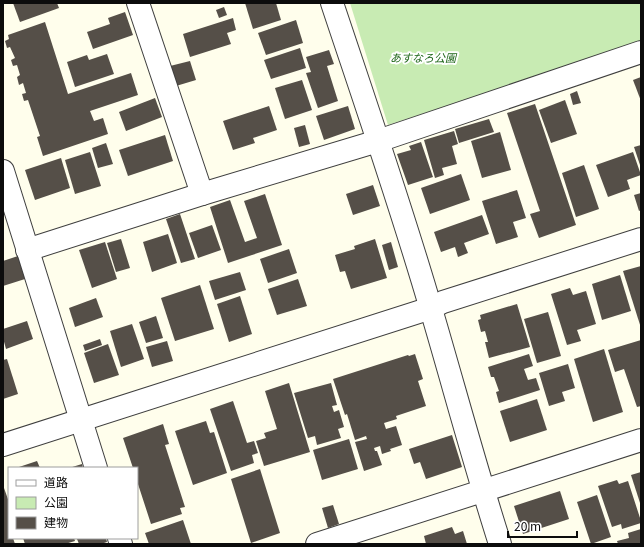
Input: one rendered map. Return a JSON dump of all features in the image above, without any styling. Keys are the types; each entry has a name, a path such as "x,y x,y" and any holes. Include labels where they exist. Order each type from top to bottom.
{"street":[{"path":"138,3 202,194"},
{"path":"332,3 431,308 500,544"},
{"path":"28,250 202,194 378,141 641,52"},
{"path":"3,171 96,467"},
{"path":"3,445 641,239"},
{"path":"317,544 641,440"}],"green space":[{"name":"あすなろ公園","path":"350,3 641,3 641,43 388,125"}],"building":[{"path":"13,3 57,3 59,8 20,22"},
{"path":"245,3 276,3 281,20 253,29"},
{"path":"224,7 227,15 219,18 216,10"},
{"path":"125,12 133,35 93,49 87,32 110,24 108,18"},
{"path":"233,18 236,30 227,33 231,44 190,57 183,34"},
{"path":"296,20 303,43 266,55 258,33"},
{"path":"45,22 68,94 131,73 138,95 90,111 94,121 103,118 108,134 43,156 37,137 40,136 28,100 24,101 22,94 26,93 23,83 19,85 17,77 20,75 17,65 13,66 11,60 15,58 10,47 7,48 5,41 9,39 8,35"},
{"path":"300,48 306,68 271,79 264,60"},
{"path":"329,50 334,64 327,66 338,101 318,108 306,73 311,72 306,57"},
{"path":"107,54 114,74 75,87 67,62 87,55 89,60"},
{"path":"190,61 196,80 176,86 170,66"},
{"path":"641,77 641,101 633,80"},
{"path":"302,80 312,110 285,119 275,88"},
{"path":"577,91 581,103 573,105 570,94"},
{"path":"155,98 162,117 126,131 119,112"},
{"path":"565,100 577,134 551,143 539,110"},
{"path":"535,104 576,225 539,238 530,214 540,211 507,113"},
{"path":"269,106 277,130 253,138 255,143 233,150 223,121"},
{"path":"348,106 355,129 324,140 316,116"},
{"path":"489,119 494,132 459,143 455,129"},
{"path":"305,125 310,144 299,147 294,128"},
{"path":"454,131 458,144 452,146 457,164 442,168 444,175 435,178 424,140"},
{"path":"500,132 511,170 482,178 471,141"},
{"path":"165,135 173,161 128,176 119,150"},
{"path":"421,142 433,177 408,185 397,154 411,150 409,146"},
{"path":"106,143 113,164 98,168 92,148"},
{"path":"641,145 641,168 634,147"},
{"path":"90,152 101,186 75,194 65,160"},
{"path":"633,152 641,175 627,180 630,189 608,197 596,165"},
{"path":"61,158 70,188 35,200 25,170"},
{"path":"584,165 599,209 576,217 562,173"},
{"path":"461,174 470,200 430,214 421,188"},
{"path":"373,185 380,206 353,215 346,194"},
{"path":"517,190 526,218 513,222 518,237 496,244 482,201"},
{"path":"641,193 641,210 639,211 634,195"},
{"path":"265,194 282,245 228,263 210,207 230,200 245,242 257,238 244,201"},
{"path":"180,214 195,259 181,263 166,219"},
{"path":"482,215 489,234 464,243 468,253 458,257 455,247 441,252 434,232"},
{"path":"212,225 221,250 198,258 189,233"},
{"path":"168,234 177,263 152,272 143,242"},
{"path":"121,239 130,268 116,272 107,243"},
{"path":"375,239 387,278 351,289 345,271 340,272 335,255 355,249 354,246"},
{"path":"105,242 117,279 92,288 79,250"},
{"path":"391,242 398,267 389,270 382,245"},
{"path":"289,249 297,273 268,283 260,259"},
{"path":"18,256 25,279 3,286 3,261"},
{"path":"641,266 641,328 623,271"},
{"path":"240,272 246,290 215,300 209,281"},
{"path":"620,275 631,311 602,320 592,284"},
{"path":"298,279 307,306 277,315 268,289"},
{"path":"200,285 214,329 175,341 161,298"},
{"path":"570,288 573,295 586,291 596,324 577,330 581,341 567,345 551,294"},
{"path":"240,296 252,334 229,342 217,304"},
{"path":"96,298 103,317 75,327 69,308"},
{"path":"517,304 530,347 489,358 485,342 488,342 485,331 481,332 478,320 481,319 480,315"},
{"path":"548,312 561,356 537,363 524,319"},
{"path":"156,316 163,338 146,343 139,322"},
{"path":"27,321 33,339 6,349 3,338 3,329"},
{"path":"132,324 144,359 121,367 110,331"},
{"path":"100,339 102,345 85,351 83,345"},
{"path":"641,340 641,406 637,407 624,369 615,372 608,350"},
{"path":"167,341 173,361 152,367 146,347"},
{"path":"108,344 119,375 94,383 84,353"},
{"path":"604,349 623,412 593,422 574,359"},
{"path":"415,354 423,379 418,381 426,406 396,416 397,419 384,423 386,429 396,426 402,445 390,449 391,451 382,454 380,446 374,448 375,451 377,451 382,465 364,471 355,442 367,439 366,436 355,440 347,414 345,415 333,379"},
{"path":"529,354 533,366 524,369 528,380 536,378 540,390 499,403 496,392 499,391 494,377 491,377 488,367"},
{"path":"7,359 18,394 3,399 3,360"},
{"path":"568,364 575,388 562,392 565,401 549,406 539,373"},
{"path":"289,383 310,452 264,466 256,441 266,438 264,433 277,429 265,391"},
{"path":"331,383 337,405 332,406 334,412 339,410 344,427 338,429 341,438 317,445 315,436 308,438 294,393"},
{"path":"537,399 547,430 510,442 500,411"},
{"path":"233,401 247,443 254,441 258,453 252,455 254,463 231,471 210,409"},
{"path":"206,421 210,433 214,432 227,473 193,485 175,431"},
{"path":"163,424 169,444 165,445 185,507 180,508 182,514 151,524 138,484 138,467 133,467 123,438"},
{"path":"452,435 462,467 426,479 420,462 414,464 409,449"},
{"path":"349,439 358,469 322,480 313,450"},
{"path":"37,461 40,467 19,467"},
{"path":"82,464 83,467 72,467"},
{"path":"260,469 280,533 251,543 231,479"},
{"path":"641,472 641,506 631,475"},
{"path":"617,480 619,484 628,481 641,521 641,523 622,529 621,524 612,527 598,486"},
{"path":"4,488 8,499 8,539 13,539 15,544 3,544"},
{"path":"560,491 569,519 523,534 514,506"},
{"path":"597,495 611,537 591,544 577,502"},
{"path":"333,505 339,524 328,528 322,508"},
{"path":"183,520 191,544 149,544 145,533"},
{"path":"452,527 455,534 463,531 467,544 426,544 424,536"},
{"path":"641,529 641,544 618,544 617,541 629,538 628,533"},
{"path":"23,539 74,539 75,541 65,544 25,544"},
{"path":"77,539 106,539 107,542 101,544 79,544"}]}
